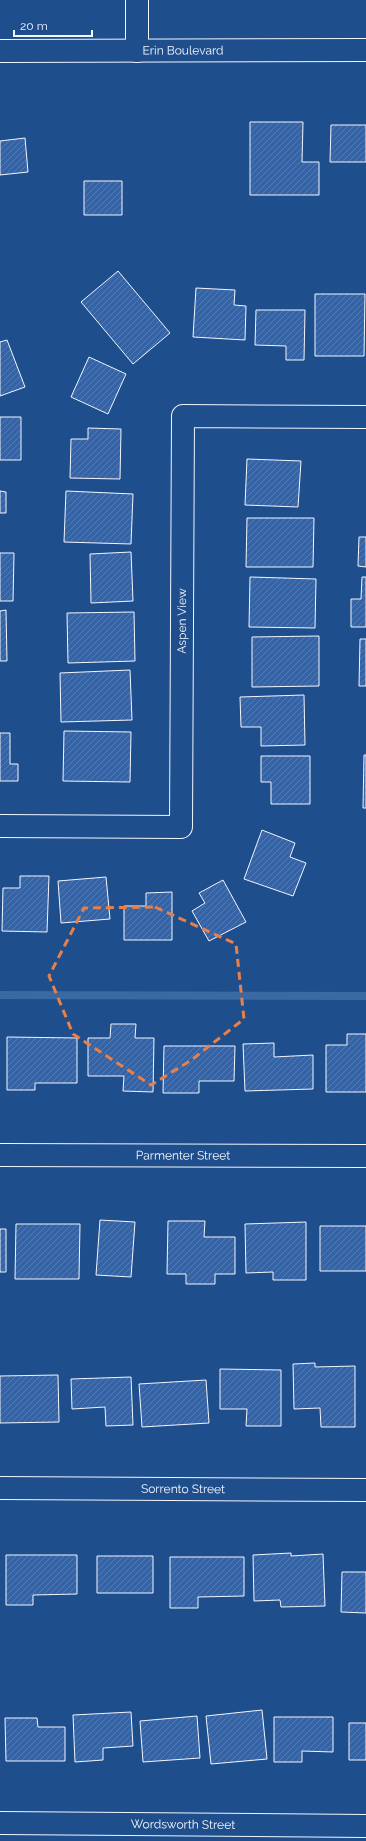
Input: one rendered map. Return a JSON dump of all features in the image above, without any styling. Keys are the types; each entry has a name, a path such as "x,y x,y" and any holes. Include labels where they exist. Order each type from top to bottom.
{"street":[{"path":"137,0 137,51"},
{"name":"Erin Boulevard","path":"0,52 366,50"},
{"name":"Aspen View","path":"0,826 181,827 183,416 366,416"},
{"name":"Parmenter Street","path":"0,1155 366,1156"},
{"name":"Sorrento Street","path":"0,1488 366,1490"},
{"name":"Wordsworth Street","path":"0,1823 366,1826"}],"highlighted area":[{"path":"155,907 236,944 244,1019 190,1061 151,1085 73,1034 49,976 84,908"}],"building":[{"path":"250,122 303,122 302,162 319,162 319,195 250,195"},
{"path":"331,125 366,125 366,162 330,162"},
{"path":"25,138 28,172 0,175 0,141"},
{"path":"84,181 122,181 122,215 84,215"},
{"path":"118,271 170,333 133,364 81,302"},
{"path":"196,288 235,290 234,305 246,306 245,340 193,337"},
{"path":"315,294 365,294 364,356 315,356"},
{"path":"256,310 305,310 304,360 286,360 286,346 255,345"},
{"path":"7,340 25,387 0,396 0,342"},
{"path":"89,357 126,374 108,414 71,397"},
{"path":"0,417 21,417 21,460 0,460"},
{"path":"88,428 121,429 120,479 70,478 71,439 88,439"},
{"path":"247,459 301,461 298,507 245,505"},
{"path":"0,491 6,492 6,513 0,513"},
{"path":"66,491 133,494 131,544 64,542"},
{"path":"247,518 314,518 313,567 246,567"},
{"path":"359,537 366,537 366,567 358,566"},
{"path":"131,552 133,601 91,603 90,554"},
{"path":"0,553 14,553 13,601 0,601"},
{"path":"250,577 316,579 315,628 249,627"},
{"path":"362,577 366,577 366,627 351,627 351,599 361,599"},
{"path":"6,610 7,661 0,661 0,611"},
{"path":"134,612 135,661 68,663 67,613"},
{"path":"319,636 319,686 252,687 252,637"},
{"path":"360,639 366,639 366,686 359,686"},
{"path":"130,670 132,720 61,722 60,673"},
{"path":"304,695 305,745 261,746 261,727 241,727 240,697"},
{"path":"64,731 131,732 130,782 63,781"},
{"path":"0,733 10,733 10,764 18,764 18,781 0,781"},
{"path":"364,755 366,755 366,808 363,808"},
{"path":"261,756 310,756 310,804 271,804 271,782 261,782"},
{"path":"262,830 295,843 290,857 306,863 293,896 244,879"},
{"path":"20,876 49,876 47,932 2,931 3,888 20,888"},
{"path":"106,877 110,919 61,923 58,881"},
{"path":"223,880 246,922 209,941 192,911 205,903 199,893"},
{"path":"172,892 172,940 124,940 124,906 146,906 146,893"},
{"path":"111,1024 136,1024 135,1038 154,1038 153,1092 123,1091 124,1076 88,1076 88,1038 110,1038"},
{"path":"347,1034 366,1034 366,1092 326,1092 326,1045 347,1045"},
{"path":"7,1037 77,1038 77,1083 35,1083 35,1090 7,1090"},
{"path":"274,1043 274,1057 313,1055 313,1089 245,1091 243,1044"},
{"path":"164,1046 235,1046 234,1081 199,1081 199,1093 163,1093"},
{"path":"100,1220 135,1222 131,1277 96,1275"},
{"path":"168,1221 205,1221 204,1237 235,1237 235,1274 215,1274 215,1284 186,1284 186,1274 167,1274"},
{"path":"306,1222 306,1280 273,1280 273,1272 246,1273 245,1224"},
{"path":"16,1224 80,1224 79,1279 15,1279"},
{"path":"320,1226 366,1226 366,1271 320,1271"},
{"path":"0,1229 6,1229 6,1272 0,1272"},
{"path":"315,1363 315,1367 355,1366 355,1427 321,1427 320,1408 294,1409 293,1364"},
{"path":"220,1369 281,1370 281,1426 246,1426 247,1409 220,1409"},
{"path":"58,1375 59,1422 0,1423 0,1376"},
{"path":"131,1377 133,1425 106,1426 105,1407 72,1409 71,1379"},
{"path":"206,1380 209,1423 142,1427 139,1384"},
{"path":"291,1553 291,1556 323,1554 325,1606 281,1607 280,1600 254,1601 253,1555"},
{"path":"6,1555 77,1555 77,1594 33,1595 33,1605 6,1605"},
{"path":"97,1556 153,1556 153,1593 97,1593"},
{"path":"170,1557 244,1557 244,1596 198,1597 198,1608 170,1608"},
{"path":"342,1572 366,1572 366,1613 341,1612"},
{"path":"262,1710 267,1759 211,1764 206,1716"},
{"path":"131,1712 133,1746 103,1748 103,1760 75,1762 73,1715"},
{"path":"197,1716 200,1758 143,1762 140,1721"},
{"path":"274,1717 333,1717 333,1752 302,1751 302,1762 274,1762"},
{"path":"5,1718 37,1718 38,1727 65,1727 65,1761 6,1761"},
{"path":"349,1723 366,1723 366,1760 349,1760"}],"waterway":[{"path":"0,995 366,996"}]}
